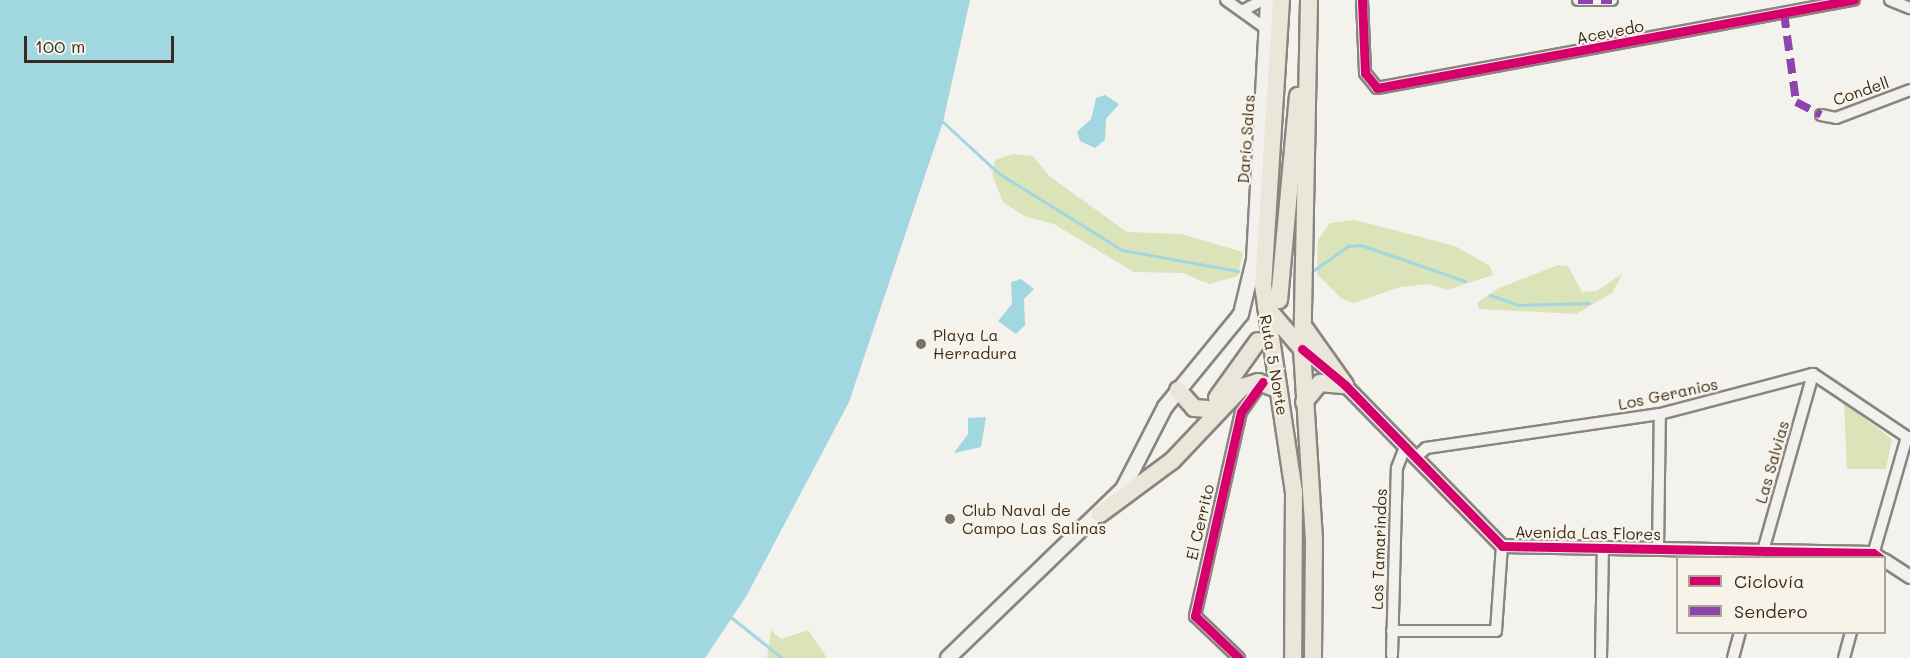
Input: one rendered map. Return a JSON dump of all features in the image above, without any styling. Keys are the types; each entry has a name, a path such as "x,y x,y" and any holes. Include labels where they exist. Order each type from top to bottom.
{"highway":[{"name":"Ruta 5 Norte","path":"1281,0 1270,107 1272,302 1270,386 1295,505 1293,658"},
{"name":"Ruta 5 Norte","path":"1309,0 1302,349 1314,540 1313,658"},
{"path":"1302,349 1272,302 1290,148 1308,51"},
{"path":"1302,323 1345,385"},
{"path":"1130,491 1208,409 1258,341"},
{"path":"1304,402 1322,382 1345,385"},
{"path":"1100,513 1172,461 1242,387 1270,386"},
{"path":"1178,390 1194,408 1208,409"}],"main road":[{"name":"Darío Salas","path":"948,658 1100,513 1130,479 1178,390 1231,331 1251,279 1270,107 1268,0"}],"street":[{"path":"1226,0 1244,10 1268,30"},
{"path":"1244,10 1263,0"},
{"name":"Acevedo","path":"1362,0 1365,74 1372,86 1511,66 1854,0"},
{"path":"1578,0 1612,0"},
{"path":"1890,0 1910,8"},
{"name":"Condell","path":"1821,116 1836,118 1910,90"},
{"name":"Avenida Las Flores","path":"1302,349 1345,385 1502,546 1875,556"},
{"path":"1813,374 1909,438 1875,556"},
{"name":"Los Geranios","path":"1415,458 1426,448 1660,414 1813,374"},
{"name":"Las Salvias","path":"1762,554 1813,374"},
{"name":"El Cerrito","path":"1239,658 1195,616 1241,412 1270,386"},
{"path":"1658,549 1660,414"},
{"name":"Los Tamarindos","path":"1392,655 1397,468 1405,447"},
{"path":"1392,631 1496,631 1502,546"},
{"path":"1601,658 1603,548"},
{"path":"1886,561 1910,577"},
{"path":"1733,658 1740,634"},
{"path":"1844,658 1851,634"}],"green space":[{"path":"1013,154 1033,156 1049,176 1127,232 1181,234 1243,252 1238,276 1209,284 1183,273 1134,272 1054,224 1024,216 1003,202 992,175 995,160"},
{"path":"1355,220 1455,246 1490,266 1493,275 1447,290 1429,284 1400,287 1354,303 1342,299 1317,274 1318,240 1330,223"},
{"path":"1558,265 1568,266 1582,292 1597,291 1623,273 1612,293 1576,314 1479,309 1477,303 1497,289"},
{"path":"1844,403 1892,439 1886,469 1847,469"},
{"path":"771,630 781,639 808,630 827,658 767,658"}],"water":[{"path":"0,0 970,0 943,122 849,402 747,595 705,658 0,658"},
{"path":"1105,95 1119,104 1106,119 1105,140 1095,148 1080,141 1077,132 1091,119 1096,98"},
{"path":"1021,279 1034,289 1024,299 1025,325 1016,334 998,321 1012,304 1011,282"},
{"path":"986,417 981,447 954,453 968,434 968,418"}],"waterway":[{"path":"943,122 998,173 1122,250 1238,271"},
{"path":"1314,270 1348,246 1361,245 1465,281"},
{"path":"1490,295 1519,305 1589,303"},
{"path":"732,618 782,658"}],"marked path":[{"path":"1578,0 1612,0"},
{"path":"1784,13 1796,102 1821,115"}],"cycle path":[{"path":"1362,0 1365,73 1377,88 1854,0"},
{"path":"1302,349 1345,385 1502,546 1873,553 1877,556"},
{"path":"1239,658 1195,616 1241,412 1263,382"}],"place":[{"name":"Playa La Herradura","path":"921,344"},
{"name":"Club Naval de Campo Las Salinas","path":"950,519"}]}
